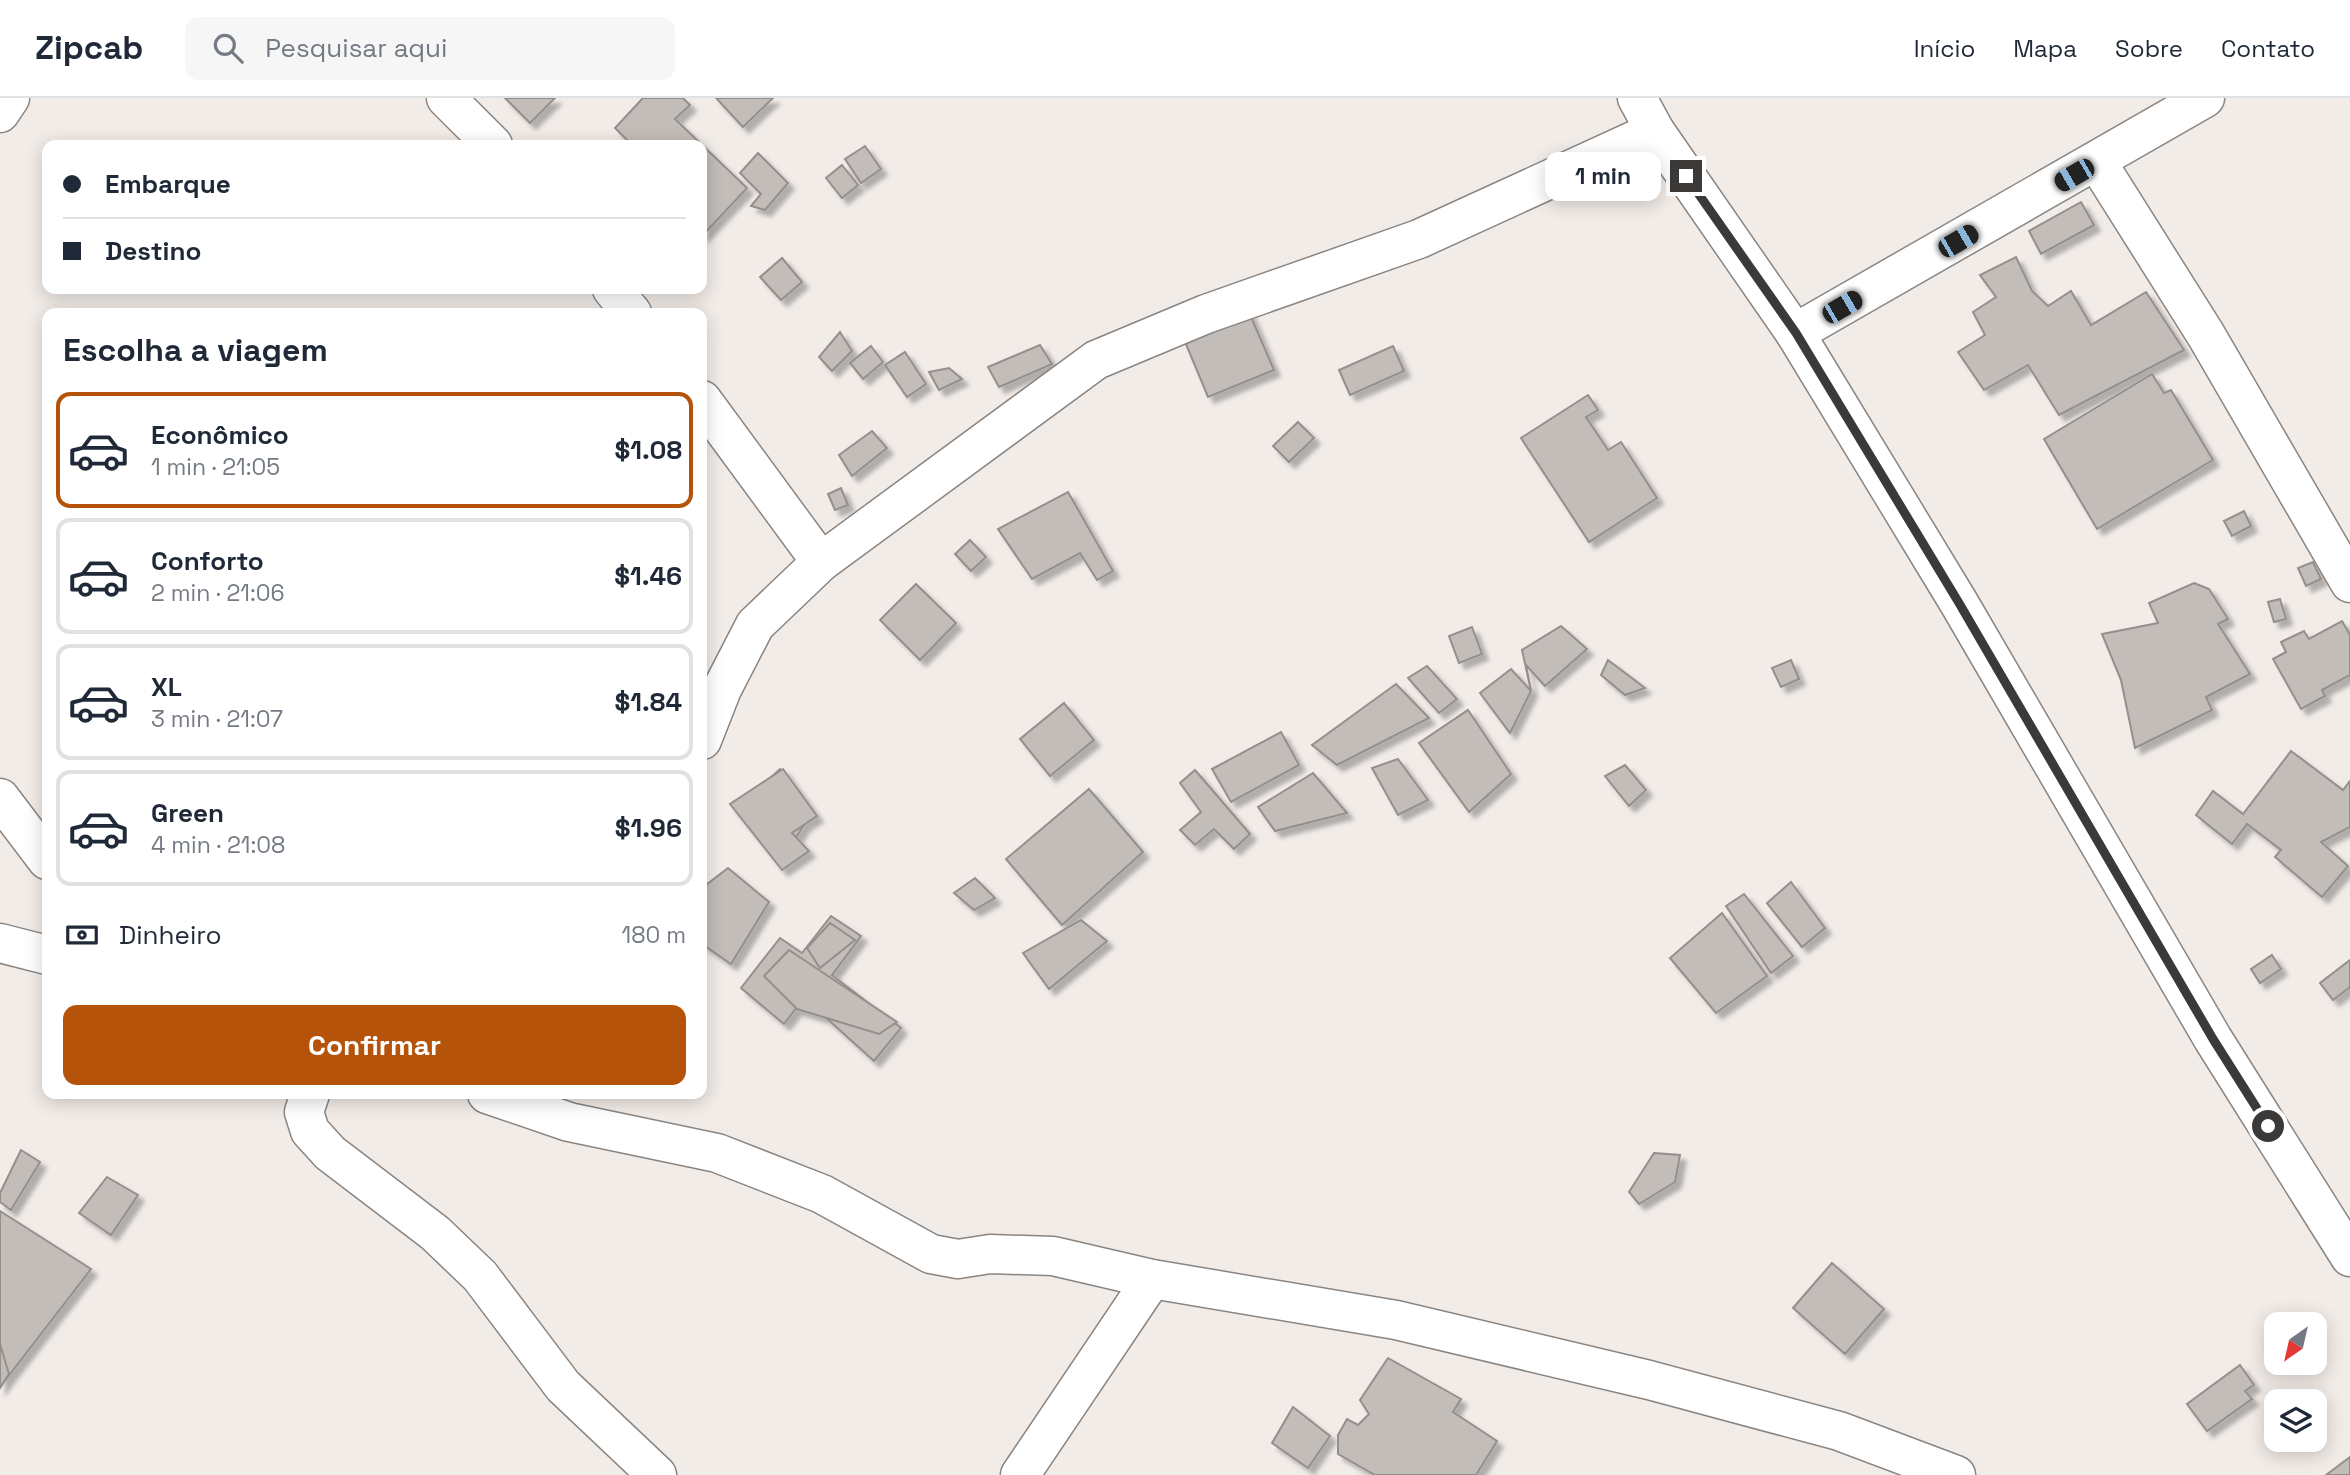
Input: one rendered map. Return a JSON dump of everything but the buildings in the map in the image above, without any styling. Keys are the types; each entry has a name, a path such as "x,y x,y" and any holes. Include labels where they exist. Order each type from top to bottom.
{"street":[{"path":"0,113 10,98"},
{"path":"446,98 487,140"},
{"path":"1637,98 1655,131 1796,333 1959,603 2213,1039 2350,1257"},
{"path":"1796,333 2205,98"},
{"path":"707,727 722,689 755,625 821,562 1096,360 1206,314 1419,239 1655,131"},
{"path":"2097,162 2206,335 2350,583"},
{"path":"616,294 628,308"},
{"path":"707,407 821,562"},
{"path":"0,798 42,853"},
{"path":"0,943 42,954"},
{"path":"308,1099 304,1112 310,1131 317,1139 330,1153 435,1233 480,1276 563,1386 657,1475"},
{"path":"502,1099 569,1122 717,1153 822,1194 932,1254 958,1259 990,1254 1053,1256 1152,1279 1396,1320 1648,1380 1839,1431 1956,1475"},
{"path":"1020,1475 1152,1279"}],"route":[{"path":"1686,176 1796,333 1959,603 2213,1039 2268,1126"}]}
